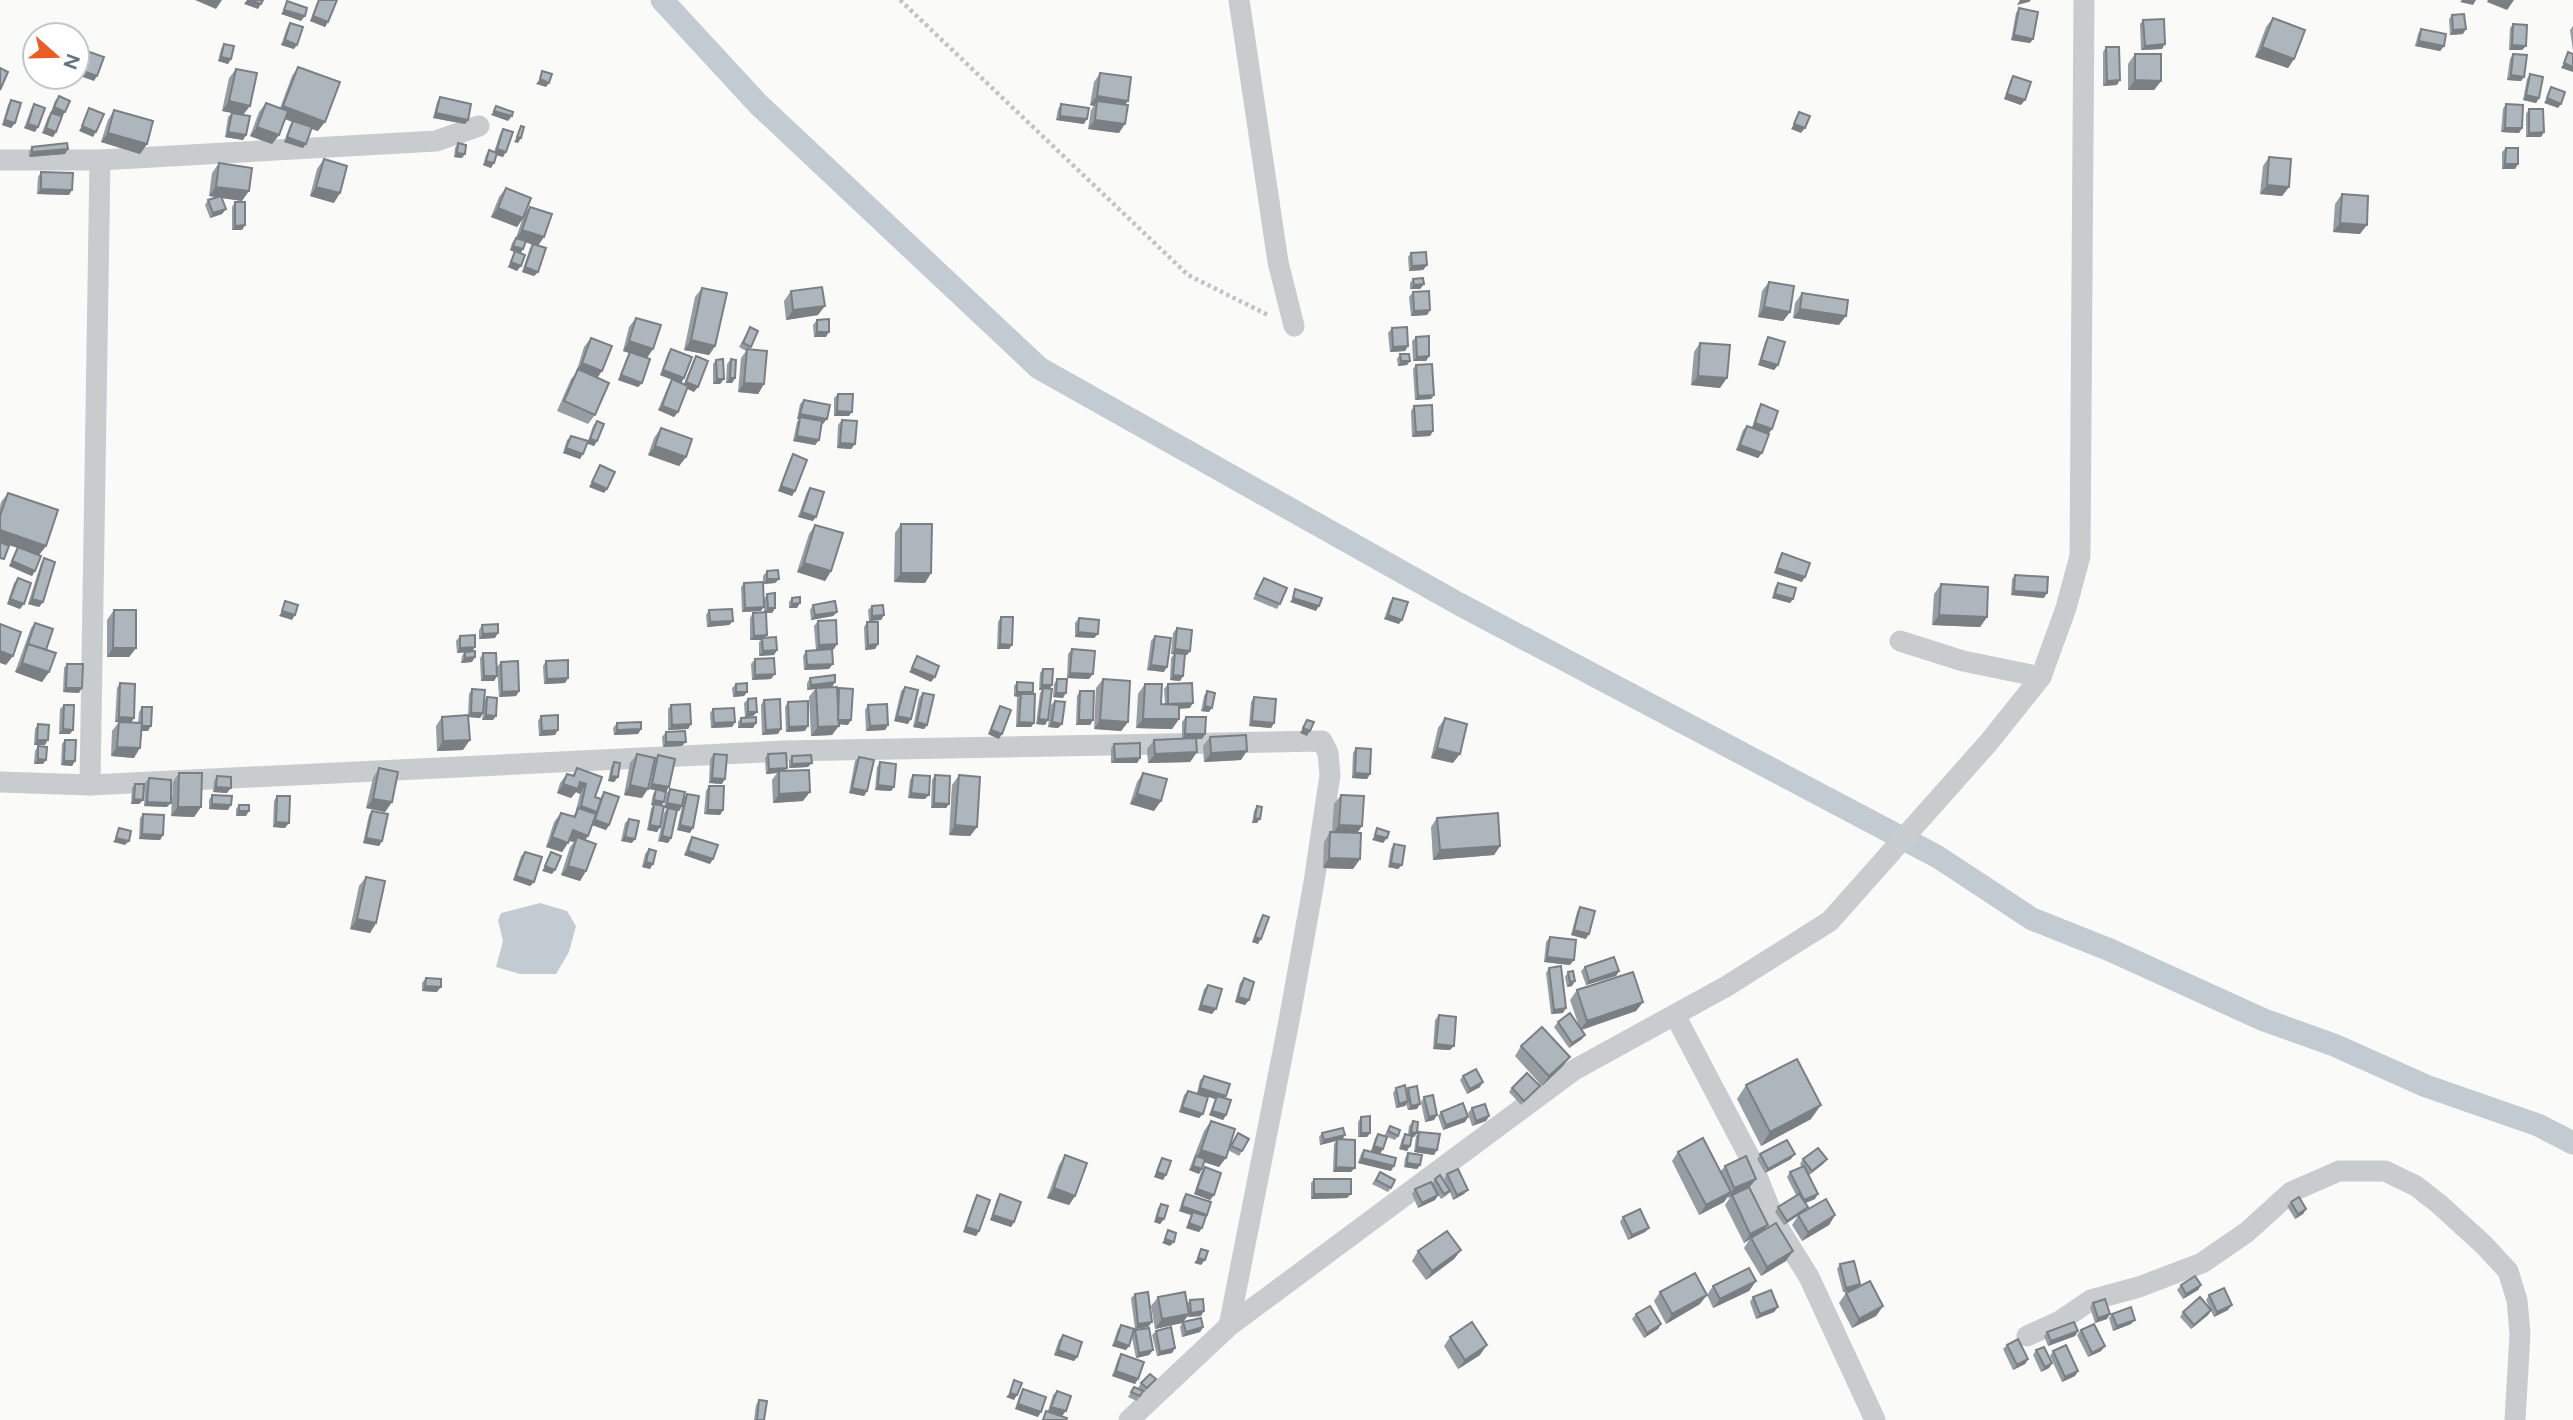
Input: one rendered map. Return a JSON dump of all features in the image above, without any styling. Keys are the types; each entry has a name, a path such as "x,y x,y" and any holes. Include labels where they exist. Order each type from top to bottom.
{"street":[{"path":"1238,0 1278,262 1294,326"},
{"path":"1130,1417 1229,1326 1574,1070 1727,986 1830,921 1989,742 2041,677 2066,608 2080,556 2084,0"},
{"path":"0,160 100,160 436,141 479,127"},
{"path":"90,785 100,160"},
{"path":"1900,641 1963,661 2041,677"},
{"path":"0,782 90,785 783,751 1322,741 1328,753 1330,775 1314,882 1229,1326"},
{"path":"1675,1015 1749,1156 1776,1224 1809,1277 1875,1420"},
{"path":"2027,1336 2060,1321 2091,1300 2139,1287 2202,1263 2247,1232 2291,1192 2339,1171 2385,1171 2416,1186 2431,1198 2508,1270 2517,1300 2520,1334 2515,1420"}],"path":[{"path":"900,0 1188,275 1294,326"}],"shaded area":[{"path":"540,903 567,911 576,926 569,952 556,974 520,974 496,967 503,941 498,920 501,913"}],"building":[{"path":"319,0 337,0 328,22 313,16"},
{"path":"287,1 307,8 305,16 284,10"},
{"path":"2019,8 2038,12 2033,39 2014,35"},
{"path":"2464,14 2466,29 2453,30 2452,15"},
{"path":"2273,18 2305,30 2294,59 2262,47"},
{"path":"2164,19 2165,44 2145,46 2143,20"},
{"path":"290,23 303,27 297,45 285,40"},
{"path":"2513,24 2527,25 2526,46 2512,45"},
{"path":"2421,29 2446,34 2444,46 2419,41"},
{"path":"224,44 234,46 231,59 221,57"},
{"path":"2106,47 2119,47 2120,80 2107,81"},
{"path":"91,52 104,57 97,76 91,74"},
{"path":"2568,52 2573,54 2573,67 2564,63"},
{"path":"2135,54 2161,54 2161,81 2135,80"},
{"path":"2513,54 2527,55 2524,77 2511,75"},
{"path":"298,67 340,82 325,122 283,106"},
{"path":"0,68 8,72 0,90"},
{"path":"236,69 257,73 250,106 229,101"},
{"path":"542,71 552,74 549,83 540,79"},
{"path":"1100,73 1131,77 1128,101 1097,96"},
{"path":"2530,74 2543,77 2539,98 2526,95"},
{"path":"2013,76 2031,82 2025,100 2007,94"},
{"path":"2551,87 2565,92 2561,104 2547,98"},
{"path":"59,96 70,101 65,112 54,107"},
{"path":"440,97 471,104 468,120 436,113"},
{"path":"11,100 21,103 15,123 5,120"},
{"path":"1097,101 1128,105 1125,124 1095,120"},
{"path":"266,103 288,111 279,135 257,127"},
{"path":"34,104 45,108 38,127 28,124"},
{"path":"1061,104 1089,108 1087,119 1060,116"},
{"path":"2506,104 2523,105 2522,128 2505,128"},
{"path":"496,106 513,112 512,116 494,111"},
{"path":"89,108 104,114 96,132 82,126"},
{"path":"2529,109 2543,109 2544,132 2529,133"},
{"path":"114,110 153,121 147,144 108,133"},
{"path":"1799,112 1810,116 1805,128 1794,124"},
{"path":"51,113 62,116 56,132 46,128"},
{"path":"232,113 250,116 246,135 228,132"},
{"path":"293,121 312,127 306,144 287,137"},
{"path":"521,126 524,127 521,138 517,137"},
{"path":"503,129 513,132 506,152 497,149"},
{"path":"67,143 68,149 32,152 32,147"},
{"path":"458,143 466,145 465,154 457,153"},
{"path":"2506,148 2518,148 2518,164 2505,164"},
{"path":"489,150 497,153 494,163 486,161"},
{"path":"2269,157 2291,159 2289,187 2267,185"},
{"path":"324,159 347,166 340,193 316,187"},
{"path":"219,163 252,168 249,191 216,187"},
{"path":"41,172 73,173 72,190 41,189"},
{"path":"506,188 531,198 523,218 498,208"},
{"path":"2342,194 2368,196 2367,225 2340,223"},
{"path":"221,196 226,209 213,213 208,200"},
{"path":"235,202 245,202 245,225 235,226"},
{"path":"530,207 552,214 544,237 522,230"},
{"path":"516,238 526,241 523,249 513,246"},
{"path":"533,244 546,248 538,272 525,267"},
{"path":"515,251 525,255 521,266 511,262"},
{"path":"1426,252 1427,265 1412,266 1411,253"},
{"path":"1423,278 1424,284 1414,285 1413,279"},
{"path":"1769,282 1794,286 1790,312 1764,307"},
{"path":"822,287 825,306 793,310 791,291"},
{"path":"702,288 727,293 715,346 691,340"},
{"path":"1429,291 1430,310 1414,311 1413,292"},
{"path":"1802,293 1848,300 1846,316 1800,309"},
{"path":"636,318 661,325 653,349 629,341"},
{"path":"829,319 829,332 817,332 817,320"},
{"path":"750,327 758,331 751,347 743,343"},
{"path":"1407,327 1408,346 1393,347 1392,328"},
{"path":"1429,336 1429,356 1417,357 1416,337"},
{"path":"1768,337 1785,342 1778,365 1761,360"},
{"path":"591,338 612,346 602,371 582,363"},
{"path":"1700,343 1730,345 1727,378 1698,376"},
{"path":"671,349 692,357 684,378 663,370"},
{"path":"747,349 767,351 764,384 744,383"},
{"path":"630,352 650,359 642,383 621,375"},
{"path":"1400,354 1409,354 1410,361 1401,361"},
{"path":"696,356 708,361 698,387 686,382"},
{"path":"723,359 724,379 717,379 716,360"},
{"path":"731,359 736,360 735,378 730,378"},
{"path":"1432,364 1434,395 1418,396 1416,365"},
{"path":"578,369 609,383 595,415 564,401"},
{"path":"672,379 688,386 678,412 662,406"},
{"path":"838,394 853,394 852,412 837,411"},
{"path":"804,400 830,405 827,419 800,414"},
{"path":"1761,404 1778,411 1772,429 1755,423"},
{"path":"1432,405 1433,431 1416,432 1414,406"},
{"path":"800,417 822,421 819,440 797,436"},
{"path":"842,420 857,421 855,444 840,443"},
{"path":"597,421 604,424 597,441 590,439"},
{"path":"1747,426 1769,434 1762,453 1740,445"},
{"path":"661,428 692,439 686,457 655,446"},
{"path":"571,436 588,441 583,454 566,448"},
{"path":"793,454 807,460 795,491 781,486"},
{"path":"600,465 615,472 607,489 592,482"},
{"path":"810,488 824,492 816,517 802,512"},
{"path":"8,493 58,510 46,546 0,530 0,516"},
{"path":"901,524 932,524 931,573 901,573"},
{"path":"815,525 843,533 831,571 804,563"},
{"path":"0,542 9,546 4,559 0,558"},
{"path":"18,547 41,556 35,571 12,561"},
{"path":"1782,553 1810,563 1805,577 1777,568"},
{"path":"44,558 55,562 43,602 32,599"},
{"path":"778,570 779,579 767,579 767,571"},
{"path":"2015,575 2048,577 2047,593 2014,591"},
{"path":"18,578 31,583 24,604 10,599"},
{"path":"1264,578 1287,588 1280,604 1256,594"},
{"path":"763,582 764,607 745,608 744,583"},
{"path":"1778,583 1796,588 1793,599 1775,594"},
{"path":"1941,584 1988,587 1987,617 1939,615"},
{"path":"1295,589 1322,598 1319,606 1293,598"},
{"path":"775,593 775,608 768,608 767,594"},
{"path":"800,597 800,603 792,604 792,598"},
{"path":"1393,598 1408,602 1402,620 1388,615"},
{"path":"285,601 298,605 295,615 282,611"},
{"path":"835,601 837,612 815,615 813,605"},
{"path":"883,605 884,615 872,616 872,606"},
{"path":"732,609 733,621 710,622 709,610"},
{"path":"114,610 136,610 136,648 113,648"},
{"path":"766,612 767,635 754,636 753,613"},
{"path":"1001,617 1013,617 1012,645 1000,644"},
{"path":"1079,618 1099,620 1098,634 1078,632"},
{"path":"836,620 837,644 819,645 818,621"},
{"path":"867,622 878,622 878,644 868,645"},
{"path":"35,623 53,629 46,650 28,644"},
{"path":"0,624 21,632 13,656 0,651"},
{"path":"498,624 498,633 483,634 482,625"},
{"path":"1177,628 1192,630 1190,651 1175,649"},
{"path":"475,635 475,647 460,648 460,636"},
{"path":"1155,636 1171,638 1167,667 1151,665"},
{"path":"776,637 777,650 763,651 762,638"},
{"path":"28,644 56,653 49,672 22,663"},
{"path":"832,649 833,664 807,665 806,651"},
{"path":"1072,649 1095,651 1093,674 1070,673"},
{"path":"475,651 475,657 465,658 465,652"},
{"path":"483,653 496,653 497,676 484,676"},
{"path":"1175,653 1185,654 1183,676 1173,675"},
{"path":"917,656 939,666 935,677 912,668"},
{"path":"774,658 775,674 755,675 755,659"},
{"path":"568,660 568,678 547,679 546,661"},
{"path":"518,661 519,691 502,692 501,662"},
{"path":"67,664 83,664 82,688 66,688"},
{"path":"1043,669 1053,669 1052,685 1042,685"},
{"path":"835,675 835,682 811,685 810,678"},
{"path":"1057,679 1067,679 1066,693 1056,693"},
{"path":"1103,679 1130,681 1128,722 1100,720"},
{"path":"1017,682 1033,683 1033,692 1017,692"},
{"path":"120,683 135,684 134,718 119,717"},
{"path":"747,683 747,692 736,692 736,684"},
{"path":"1192,683 1193,703 1168,704 1168,684"},
{"path":"1145,684 1162,684 1161,704 1179,705 1179,719 1143,719"},
{"path":"837,687 839,726 818,727 816,688"},
{"path":"905,687 918,690 911,719 897,716"},
{"path":"839,688 853,689 851,720 838,720"},
{"path":"1043,688 1052,689 1048,720 1039,719"},
{"path":"472,689 485,690 483,713 471,713"},
{"path":"1080,691 1094,691 1093,720 1079,720"},
{"path":"1207,691 1215,693 1212,708 1205,706"},
{"path":"923,693 934,695 927,725 917,722"},
{"path":"1021,694 1035,694 1034,723 1019,722"},
{"path":"487,697 497,698 496,716 486,715"},
{"path":"1254,697 1276,699 1274,723 1252,721"},
{"path":"756,698 757,712 748,712 748,699"},
{"path":"780,699 781,729 766,730 764,700"},
{"path":"808,701 808,726 789,727 788,702"},
{"path":"1055,701 1065,702 1062,724 1052,722"},
{"path":"690,704 691,724 672,725 671,705"},
{"path":"887,704 888,725 870,726 868,705"},
{"path":"64,705 74,705 73,730 63,729"},
{"path":"1000,706 1011,710 1002,734 991,730"},
{"path":"142,707 152,707 151,726 142,726"},
{"path":"734,708 735,722 714,723 713,709"},
{"path":"468,715 470,740 443,741 442,717"},
{"path":"558,715 558,730 542,731 541,716"},
{"path":"756,717 756,723 741,724 741,718"},
{"path":"1186,717 1206,717 1205,734 1185,734"},
{"path":"1445,718 1467,724 1460,754 1437,748"},
{"path":"1307,720 1314,722 1310,731 1303,728"},
{"path":"119,722 142,723 140,748 117,747"},
{"path":"641,722 641,729 617,730 617,723"},
{"path":"38,724 49,725 48,740 37,740"},
{"path":"685,731 686,742 666,742 666,732"},
{"path":"1246,735 1247,751 1211,753 1210,737"},
{"path":"1196,738 1197,752 1155,754 1154,740"},
{"path":"65,740 76,740 75,761 64,761"},
{"path":"1140,743 1140,758 1115,759 1114,744"},
{"path":"38,746 47,747 46,760 38,759"},
{"path":"1356,748 1371,749 1370,774 1355,773"},
{"path":"786,753 787,768 769,769 768,754"},
{"path":"637,754 655,758 648,789 630,785"},
{"path":"714,754 727,755 725,779 712,778"},
{"path":"658,755 675,759 669,787 652,784"},
{"path":"811,755 812,763 792,764 792,756"},
{"path":"859,757 874,760 867,791 852,788"},
{"path":"614,762 620,763 618,777 611,776"},
{"path":"880,762 896,764 894,787 878,785"},
{"path":"379,768 398,772 392,802 373,799"},
{"path":"577,768 602,777 595,797 601,799 597,812 581,806 586,784 580,782 578,789 563,784 567,774 574,776"},
{"path":"809,770 810,792 779,794 779,771"},
{"path":"179,773 202,773 201,807 178,807"},
{"path":"1143,773 1167,779 1161,801 1137,794"},
{"path":"913,775 930,776 929,795 911,793"},
{"path":"935,775 950,776 949,804 934,803"},
{"path":"959,775 980,777 977,827 955,825"},
{"path":"217,776 231,777 231,788 216,787"},
{"path":"149,778 171,780 171,803 147,802"},
{"path":"135,784 144,784 143,800 134,799"},
{"path":"709,786 724,786 723,810 708,810"},
{"path":"656,789 666,792 664,802 654,800"},
{"path":"670,789 685,792 682,806 667,803"},
{"path":"604,792 619,797 609,825 595,820"},
{"path":"687,794 699,796 693,828 680,825"},
{"path":"212,795 232,796 231,805 212,804"},
{"path":"1341,795 1364,796 1362,826 1339,825"},
{"path":"277,796 290,796 289,823 276,822"},
{"path":"654,804 664,806 660,827 650,825"},
{"path":"239,805 249,805 249,811 239,811"},
{"path":"1257,806 1262,807 1260,819 1255,818"},
{"path":"578,808 596,814 588,836 573,830 568,843 552,837 561,813 575,817"},
{"path":"668,808 677,810 671,838 662,836"},
{"path":"372,811 388,814 382,841 366,838"},
{"path":"1498,813 1500,846 1440,850 1437,818"},
{"path":"143,814 164,815 163,835 142,834"},
{"path":"629,819 639,821 635,839 625,837"},
{"path":"119,828 131,831 129,841 116,838"},
{"path":"1377,828 1389,832 1387,838 1375,835"},
{"path":"1330,832 1361,833 1360,859 1329,858"},
{"path":"577,837 596,844 586,871 568,866"},
{"path":"692,837 718,845 713,859 688,851"},
{"path":"1394,844 1405,846 1402,865 1391,863"},
{"path":"649,849 656,851 653,864 646,862"},
{"path":"525,852 542,857 534,882 516,876"},
{"path":"551,852 561,856 555,870 545,866"},
{"path":"366,877 385,881 376,923 357,919"},
{"path":"1580,907 1595,911 1589,934 1574,930"},
{"path":"1263,915 1269,917 1261,939 1255,937"},
{"path":"1550,937 1576,940 1574,960 1547,957"},
{"path":"1614,957 1619,971 1589,981 1585,967"},
{"path":"1561,966 1566,1008 1554,1010 1549,968"},
{"path":"1573,971 1575,981 1570,982 1568,972"},
{"path":"1633,972 1643,1002 1587,1021 1577,990"},
{"path":"426,978 441,979 441,987 425,986"},
{"path":"1244,978 1254,982 1249,1000 1238,997"},
{"path":"1208,985 1222,989 1216,1009 1201,1005"},
{"path":"1570,1013 1585,1035 1572,1043 1558,1022"},
{"path":"1439,1015 1456,1017 1454,1046 1436,1044"},
{"path":"1542,1027 1570,1057 1549,1076 1521,1046"},
{"path":"1797,1059 1821,1105 1770,1132 1746,1085"},
{"path":"1476,1069 1483,1082 1470,1089 1463,1076"},
{"path":"1527,1073 1540,1086 1524,1101 1512,1088"},
{"path":"1204,1076 1230,1084 1226,1096 1200,1088"},
{"path":"1405,1085 1408,1101 1399,1104 1396,1088"},
{"path":"1417,1086 1420,1104 1411,1106 1408,1088"},
{"path":"1188,1091 1208,1097 1203,1114 1182,1107"},
{"path":"1433,1095 1437,1115 1429,1117 1424,1097"},
{"path":"1217,1096 1231,1100 1226,1115 1212,1111"},
{"path":"1463,1103 1468,1117 1446,1125 1441,1112"},
{"path":"1485,1104 1489,1116 1476,1121 1472,1108"},
{"path":"1370,1116 1370,1133 1361,1133 1361,1117"},
{"path":"1211,1121 1235,1129 1226,1158 1201,1150"},
{"path":"1413,1121 1418,1122 1417,1133 1411,1132"},
{"path":"1390,1126 1400,1130 1398,1136 1388,1131"},
{"path":"1343,1128 1345,1135 1324,1140 1322,1133"},
{"path":"1419,1132 1440,1134 1437,1150 1417,1147"},
{"path":"1238,1133 1249,1139 1242,1151 1231,1146"},
{"path":"1378,1134 1387,1137 1383,1149 1374,1146"},
{"path":"1405,1134 1412,1136 1410,1146 1402,1145"},
{"path":"1703,1138 1731,1192 1706,1205 1678,1152"},
{"path":"1337,1139 1355,1140 1355,1168 1336,1167"},
{"path":"1787,1140 1795,1154 1768,1169 1760,1154"},
{"path":"1818,1148 1827,1159 1812,1171 1803,1159"},
{"path":"1364,1150 1396,1158 1394,1166 1362,1158"},
{"path":"1408,1153 1422,1155 1420,1165 1407,1163"},
{"path":"1065,1155 1087,1163 1075,1196 1054,1188"},
{"path":"1196,1156 1205,1159 1202,1169 1193,1166"},
{"path":"1746,1156 1756,1179 1734,1188 1725,1166"},
{"path":"1162,1158 1171,1161 1166,1175 1157,1172"},
{"path":"1804,1166 1818,1194 1804,1200 1790,1172"},
{"path":"1205,1167 1221,1173 1214,1195 1197,1189"},
{"path":"1458,1169 1468,1190 1457,1195 1447,1174"},
{"path":"1380,1172 1395,1180 1391,1188 1376,1180"},
{"path":"1440,1175 1450,1191 1444,1194 1435,1179"},
{"path":"1314,1179 1351,1179 1351,1194 1314,1194"},
{"path":"1431,1182 1438,1195 1422,1203 1415,1189"},
{"path":"1749,1187 1768,1225 1750,1234 1732,1195"},
{"path":"1000,1194 1021,1202 1014,1222 993,1215"},
{"path":"1186,1194 1211,1202 1207,1215 1182,1206"},
{"path":"1799,1194 1808,1207 1787,1221 1778,1207"},
{"path":"977,1195 990,1200 979,1231 966,1227"},
{"path":"2299,1197 2306,1209 2298,1214 2291,1202"},
{"path":"1826,1199 1835,1215 1808,1232 1798,1215"},
{"path":"1161,1204 1168,1206 1164,1219 1157,1217"},
{"path":"1640,1209 1649,1228 1632,1235 1623,1217"},
{"path":"1193,1212 1206,1216 1202,1228 1189,1223"},
{"path":"1776,1223 1793,1251 1767,1267 1751,1238"},
{"path":"1168,1230 1176,1233 1174,1242 1165,1239"},
{"path":"1447,1231 1461,1250 1432,1271 1418,1251"},
{"path":"1201,1249 1208,1251 1205,1260 1198,1258"},
{"path":"1854,1261 1860,1284 1846,1288 1840,1264"},
{"path":"1749,1268 1756,1281 1720,1299 1713,1286"},
{"path":"1695,1273 1707,1295 1672,1314 1660,1292"},
{"path":"2195,1276 2201,1285 2186,1294 2181,1285"},
{"path":"1870,1281 1883,1306 1859,1319 1846,1293"},
{"path":"2224,1288 2232,1305 2217,1312 2209,1295"},
{"path":"1771,1290 1778,1307 1760,1314 1753,1297"},
{"path":"1148,1292 1152,1322 1138,1324 1135,1294"},
{"path":"1185,1292 1189,1314 1162,1319 1158,1297"},
{"path":"2200,1297 2211,1310 2194,1325 2183,1312"},
{"path":"1203,1299 1204,1311 1191,1313 1190,1300"},
{"path":"2105,1299 2110,1314 2098,1318 2093,1303"},
{"path":"1650,1306 1661,1324 1647,1333 1636,1314"},
{"path":"2131,1307 2135,1320 2117,1326 2112,1314"},
{"path":"1201,1318 1203,1327 1186,1332 1183,1322"},
{"path":"1472,1322 1487,1345 1465,1360 1450,1337"},
{"path":"2074,1322 2078,1331 2051,1341 2047,1332"},
{"path":"2094,1324 2105,1346 2092,1353 2081,1330"},
{"path":"1121,1325 1134,1329 1129,1346 1116,1341"},
{"path":"1171,1327 1175,1348 1160,1352 1156,1331"},
{"path":"1149,1328 1153,1350 1139,1353 1135,1330"},
{"path":"1063,1335 1082,1342 1077,1357 1058,1350"},
{"path":"2018,1339 2028,1359 2017,1365 2007,1345"},
{"path":"2066,1345 2078,1371 2065,1377 2053,1351"},
{"path":"2044,1347 2052,1363 2045,1367 2036,1350"},
{"path":"1121,1354 1144,1362 1138,1379 1116,1371"},
{"path":"1150,1374 1156,1379 1147,1388 1141,1383"},
{"path":"1014,1380 1022,1383 1017,1395 1010,1393"},
{"path":"1134,1387 1143,1391 1140,1396 1131,1392"},
{"path":"1023,1389 1046,1397 1041,1412 1018,1404"},
{"path":"1057,1391 1071,1396 1066,1411 1051,1407"},
{"path":"759,1400 767,1401 764,1420 757,1420"},
{"path":"1046,1411 1067,1418 1043,1420"}],"waterway":[{"path":"662,0 758,104 1039,368 1459,604 1938,857 2032,919 2110,950 2264,1020 2334,1045 2426,1086 2538,1125 2573,1143"}]}
